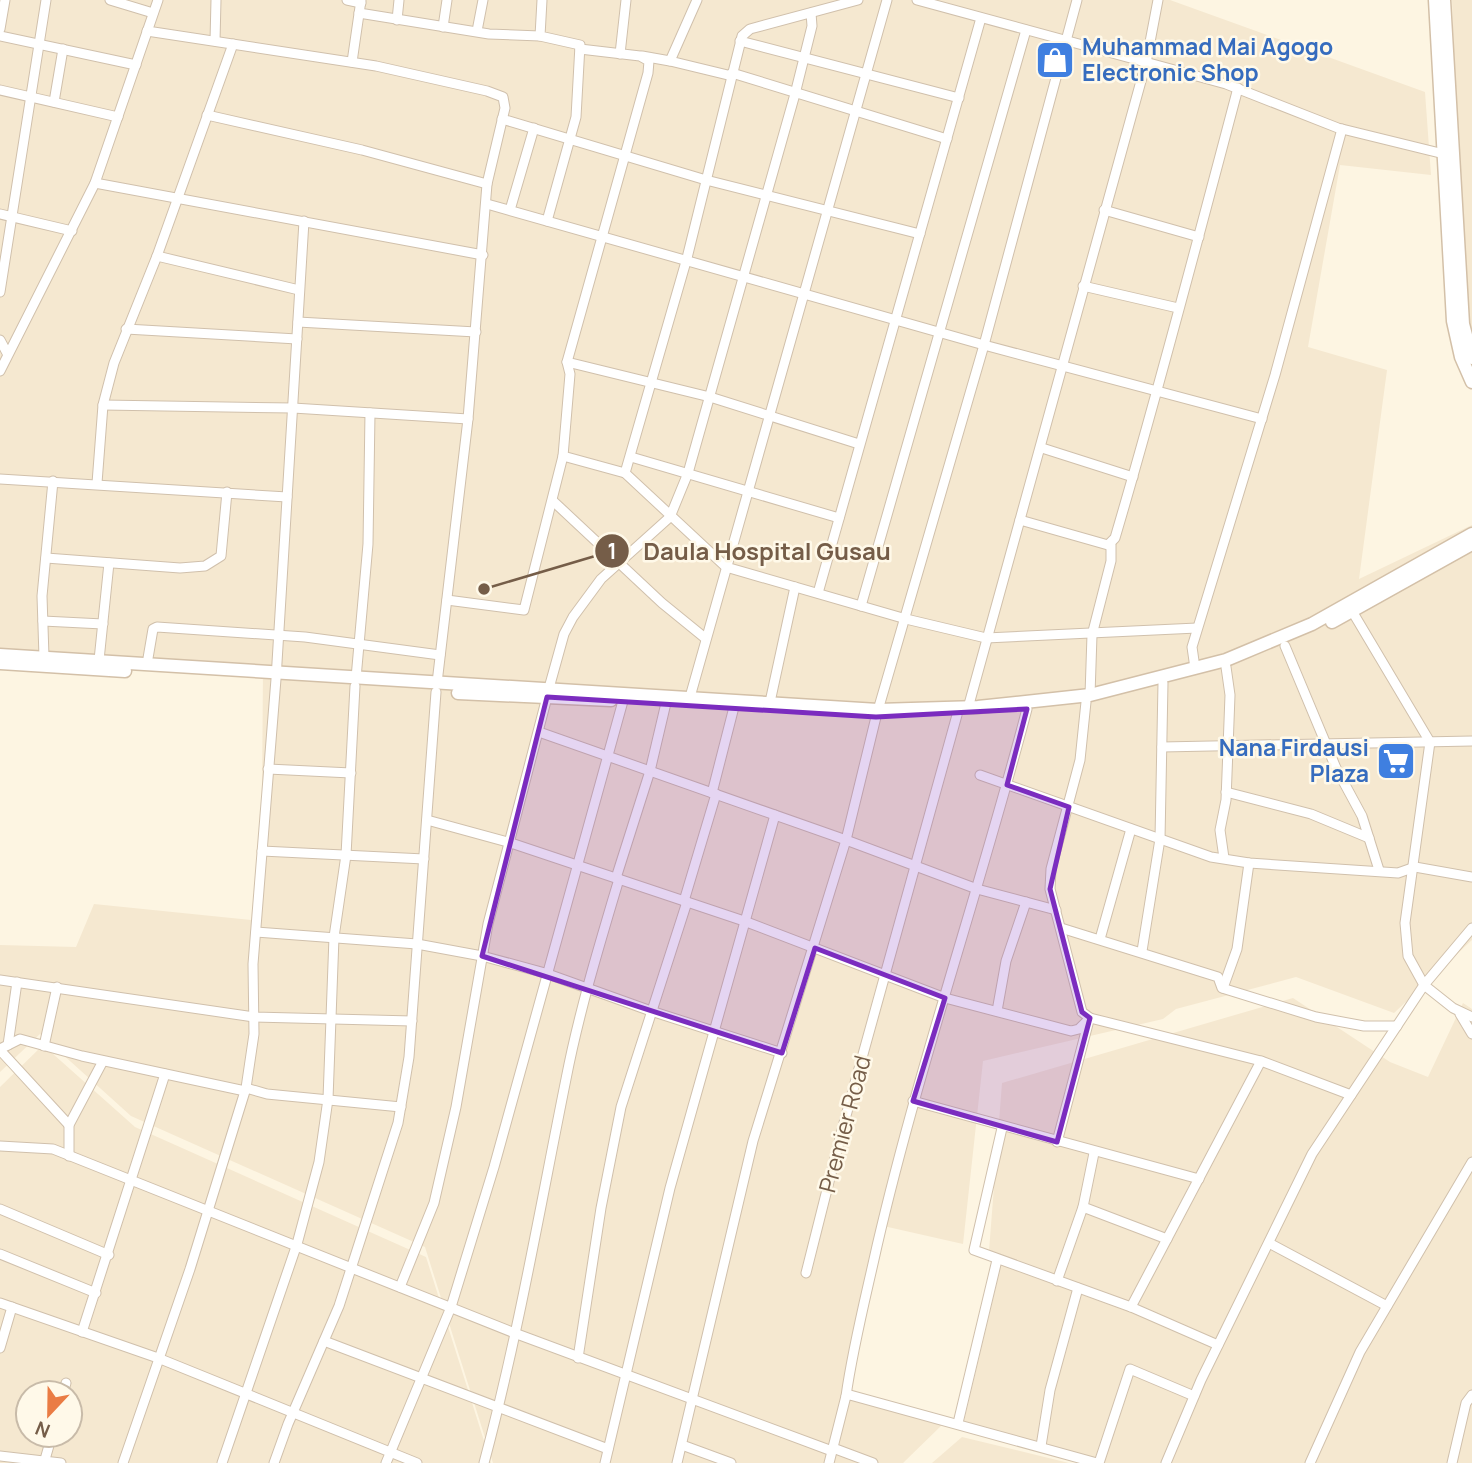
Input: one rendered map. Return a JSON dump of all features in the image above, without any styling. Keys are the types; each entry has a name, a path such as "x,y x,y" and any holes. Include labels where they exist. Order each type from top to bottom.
{"street":[{"path":"0,29 5,0"},
{"path":"0,292 46,0"},
{"path":"110,0 153,13"},
{"path":"0,370 95,183 158,0"},
{"path":"215,41 216,0"},
{"path":"347,0 397,20 477,32 540,36 580,45 576,117 547,221"},
{"path":"397,20 399,0"},
{"path":"443,27 447,0"},
{"path":"477,32 483,0"},
{"path":"540,36 542,0"},
{"path":"620,54 626,0"},
{"path":"670,61 697,0"},
{"path":"625,473 687,258 740,41 745,31 859,0"},
{"path":"690,697 887,0"},
{"path":"917,0 1238,88 1342,129 1444,154"},
{"path":"677,1463 746,1168 846,840 877,713 984,345 1077,0"},
{"path":"1435,0 1455,340 1472,382"},
{"path":"1444,0 1466,278 1463,324 1472,358"},
{"path":"968,708 1042,448 1060,365 1146,63 1154,1"},
{"path":"352,62 360,6"},
{"path":"400,1287 434,1203 456,1107 482,956 564,634 601,579 670,517 688,473 795,94 812,26 811,13"},
{"path":"818,593 981,18"},
{"path":"861,606 1026,30"},
{"path":"147,31 352,62 487,90 503,97 502,119 488,184 468,419 440,655 412,1021 401,1107 374,1205 352,1268 274,1463"},
{"path":"0,36 136,65"},
{"path":"740,41 959,98"},
{"path":"97,483 103,405 126,329 157,256 233,44"},
{"path":"54,102 63,49"},
{"path":"580,49 670,61 732,75 947,139"},
{"path":"447,600 524,610 564,456 570,374 567,362 648,73 649,61 640,56"},
{"path":"1238,88 1178,308 1159,392 1111,545 1111,561 1092,635 1080,760 1051,869 1050,889 1082,1012 1090,1018 1261,1061 1351,1095"},
{"path":"0,90 118,117"},
{"path":"207,115 362,150 488,184"},
{"path":"502,119 706,180 919,234"},
{"path":"510,210 534,128"},
{"path":"1195,668 1192,647 1197,628 1262,419 1342,129"},
{"path":"95,183 483,254"},
{"path":"487,204 804,291 984,345 1262,419"},
{"path":"1104,209 1199,237"},
{"path":"0,214 72,231"},
{"path":"123,1463 190,1269 246,1089 254,1017 256,932 279,634 304,221"},
{"path":"157,256 299,290"},
{"path":"1083,286 1178,308"},
{"path":"298,321 476,332"},
{"path":"126,329 297,339"},
{"path":"0,340 7,353"},
{"path":"567,362 710,397 859,444"},
{"path":"103,405 293,408 468,419"},
{"path":"222,1463 297,1244 318,1162 328,1098 334,937 346,855 358,645 368,544 370,413"},
{"path":"1042,448 1133,477"},
{"path":"564,456 625,473 726,567 906,619 986,638 1197,628"},
{"path":"631,457 660,468 688,473 839,518"},
{"path":"0,479 287,497"},
{"path":"44,657 46,558 53,481"},
{"path":"46,558 180,568 205,566 221,556 227,492"},
{"path":"553,501 662,603 705,638"},
{"path":"1020,520 1111,545"},
{"path":"0,655 99,660 437,688 690,697 877,713 968,708 1088,698 1195,668 1290,635 1472,534"},
{"path":"548,693 734,708 877,713 957,715 1027,709 1163,683 1227,667 1284,646 1472,544"},
{"path":"99,660 108,563"},
{"path":"771,702 795,587"},
{"path":"1352,611 1430,742 1415,867 1405,923 1408,956 1424,985 1465,1019 1472,1034"},
{"path":"43,621 103,624"},
{"path":"147,664 153,629 157,627 279,634 440,655"},
{"path":"1284,646 1370,838 1379,870"},
{"path":"0,663 276,675"},
{"path":"1224,858 1220,830 1226,792 1228,748 1230,695 1227,667"},
{"path":"1142,951 1160,839 1163,683"},
{"path":"386,1463 451,1307 504,1131 545,973 623,701"},
{"path":"484,1462 517,1334 566,1077 587,988 650,771 666,703"},
{"path":"578,1358 601,1208 621,1107 686,902 734,708"},
{"path":"829,1463 913,1101 977,889 1027,709"},
{"name":"Premier Road","path":"806,1273 957,715"},
{"path":"538,732 977,889 1056,910"},
{"path":"1162,747 1228,748 1327,743 1472,741"},
{"path":"268,769 351,773"},
{"path":"980,775 1205,855 1249,863 1398,873 1415,867 1472,877"},
{"path":"1226,792 1311,814 1370,838"},
{"path":"605,1463 670,1188 775,815"},
{"path":"427,820 511,843 744,921 945,998 1071,1031 1079,1030 1090,1018"},
{"path":"1100,939 1131,829"},
{"path":"262,851 424,859"},
{"path":"1222,988 1237,949 1249,863"},
{"path":"997,1012 1006,961 1026,902"},
{"path":"1061,928 1219,977 1222,988"},
{"path":"1166,1463 1301,1174 1424,985 1472,928"},
{"path":"256,932 418,944 482,956 545,973 651,1012 782,1053"},
{"path":"0,980 254,1017 412,1021"},
{"path":"3,1048 17,982"},
{"path":"44,1046 57,987"},
{"path":"1222,988 1316,1017 1364,1027 1397,1026"},
{"path":"1453,1008 1472,1017"},
{"path":"1057,1142 1090,1018"},
{"path":"3,1048 20,1039 103,1061 267,1094 401,1107"},
{"path":"3,1048 69,1125"},
{"path":"69,1156 69,1125 103,1061"},
{"path":"1130,1307 1261,1061"},
{"path":"82,1332 109,1255 165,1074"},
{"path":"913,1101 1002,1128 1199,1179"},
{"path":"1002,1128 972,1247 997,1260 1130,1307 1219,1345"},
{"path":"0,1144 53,1149 132,1183 297,1244 578,1358 873,1463"},
{"path":"1057,1281 1083,1207 1094,1153"},
{"path":"1310,1463 1360,1352 1472,1162"},
{"path":"1083,1207 1167,1239"},
{"path":"0,1209 109,1255"},
{"path":"1269,1243 1387,1306"},
{"path":"0,1254 96,1293"},
{"path":"958,1423 997,1260"},
{"path":"1041,1446 1050,1390 1078,1288"},
{"path":"0,1303 158,1358 417,1463"},
{"path":"0,1348 12,1307"},
{"path":"324,1341 608,1449"},
{"path":"846,1396 958,1423 1098,1463 1130,1369 1195,1396"},
{"path":"1452,1463 1466,1403 1472,1395"},
{"path":"682,1444 731,1463"},
{"path":"0,1456 61,1463"}],"highlighted area":[{"path":"547,697 876,717 1027,709 1007,785 1069,807 1050,889 1082,1012 1090,1018 1057,1142 913,1101 945,998 815,948 782,1053 482,956"}],"shaded area":[{"path":"0,0 1170,0 1425,92 1431,175 1340,165 1308,347 1387,370 1359,579 1472,525 1472,940 1394,1013 1296,977 1176,1009 1163,1019 983,1061 963,1244 879,1225 843,1393 943,1424 903,1463 493,1463 425,1247 131,1116 40,1034 0,1072 0,945 76,947 94,904 261,921 263,669 0,651"},
{"path":"1452,0 1472,0 1472,334 1464,320"},
{"path":"1293,998 1390,1062 1428,1077 1463,1003 1472,1009 1472,1463 1092,1463 964,1421 1001,1265 1187,1333 989,1251 1002,1083"},
{"path":"43,1045 135,1127 426,1257 491,1463 0,1463 0,1087"},
{"path":"962,1437 1069,1463 932,1463"}],"place":[{"name":"Muhammad Mai Agogo Electronic Shop","path":"1055,60"},
{"name":"Daula Hospital Gusau","path":"484,589"},
{"name":"Nana Firdausi Plaza","path":"1396,761"}]}
